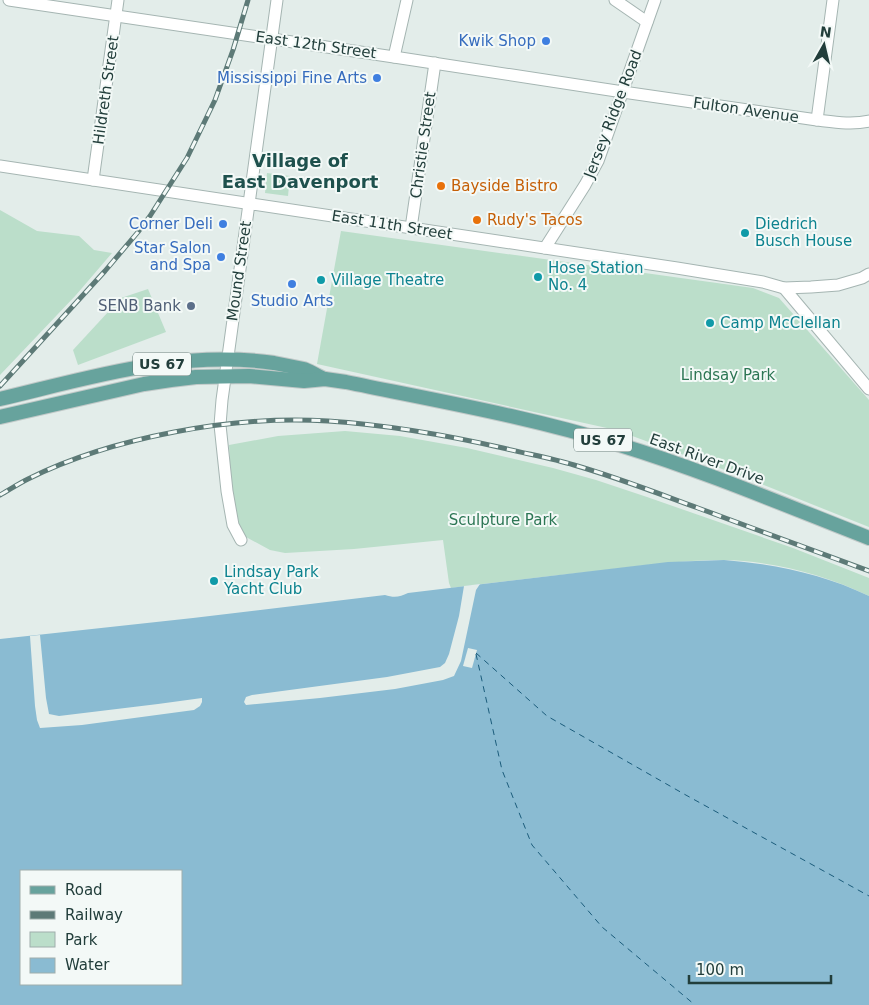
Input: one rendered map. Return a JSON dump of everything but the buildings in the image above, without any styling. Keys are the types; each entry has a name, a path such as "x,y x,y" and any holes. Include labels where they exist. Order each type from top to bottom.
{"main road":[{"name":"East River Drive","path":"0,399 136,368 190,360 261,361 304,370 325,379"},
{"name":"East River Drive","path":"0,417 144,384 171,380 224,376 304,381 325,379 513,417 565,429 620,445 686,467 869,538"}],"street":[{"name":"East 12th Street","path":"9,0 623,92"},
{"name":"Hildreth Street","path":"93,180 118,0"},
{"name":"Mound Street","path":"241,540 233,525 227,491 220,425 226,360 277,0"},
{"path":"394,57 407,0"},
{"path":"615,0 647,22"},
{"name":"Jersey Ridge Road","path":"545,248 585,186 598,161 655,0"},
{"path":"817,120 832,0"},
{"name":"Christie Street","path":"411,228 435,63"},
{"name":"Fulton Avenue","path":"623,92 838,123 869,121"},
{"name":"East 11th Street","path":"0,166 676,268 763,282 784,288 838,284 862,278 869,274"},
{"path":"784,288 869,389"}],"green space":[{"path":"267,173 290,176 288,196 265,193"},
{"path":"0,210 37,231 79,236 94,250 112,253 76,295 0,375"},
{"name":"Lindsay Park","path":"341,231 753,288 779,298 869,400 869,527 741,476 616,430 317,364"},
{"path":"148,289 166,332 78,365 73,350 121,298"},
{"name":"Sculpture Park","path":"345,431 400,436 467,448 596,480 793,548 869,578 869,596 834,581 798,570 761,563 723,560 660,564 451,588 443,540 354,549 285,553 270,550 246,537 240,529 231,484 229,445 278,436"}],"water":[{"path":"724,560 762,564 798,571 852,588 869,596 869,1005 0,1005 0,639 385,595 397,597 408,593 668,562"}],"pier":[{"path":"480,584 476,590 461,661 454,676 443,680 395,689 246,705 244,702 246,697 252,695 387,677 440,667 445,663 449,654 459,616 464,586"},
{"path":"40,635 49,714 59,716 202,698 202,702 194,710 82,725 40,728 35,706 30,636"},
{"path":"468,648 477,650 472,668 463,666"}],"ferry route":[{"path":"476,653 547,716 869,896"},
{"path":"476,654 502,770 532,845 602,927 695,1005"}],"railway":[{"path":"0,386 105,271 150,216 187,158 215,100 248,0"},
{"path":"0,495 28,479 61,464 97,451 174,432 253,422 328,421 438,435 482,443 565,463 636,485 869,571"}],"place":[{"name":"Kwik Shop","path":"546,41"},
{"name":"Mississippi Fine Arts","path":"377,78"},
{"name":"Bayside Bistro","path":"441,186"},
{"name":"Rudy's Tacos","path":"477,220"},
{"name":"Corner Deli","path":"223,224"},
{"name":"Diedrich Busch House","path":"745,233"},
{"name":"Star Salon and Spa","path":"221,257"},
{"name":"Hose Station No. 4","path":"538,277"},
{"name":"Village Theatre","path":"321,280"},
{"name":"Studio Arts","path":"292,284"},
{"name":"SENB Bank","path":"191,306"},
{"name":"Camp McClellan","path":"710,323"},
{"name":"Lindsay Park Yacht Club","path":"214,581"}],"district":[{"name":"Village of East Davenport","path":"300,170"}]}
